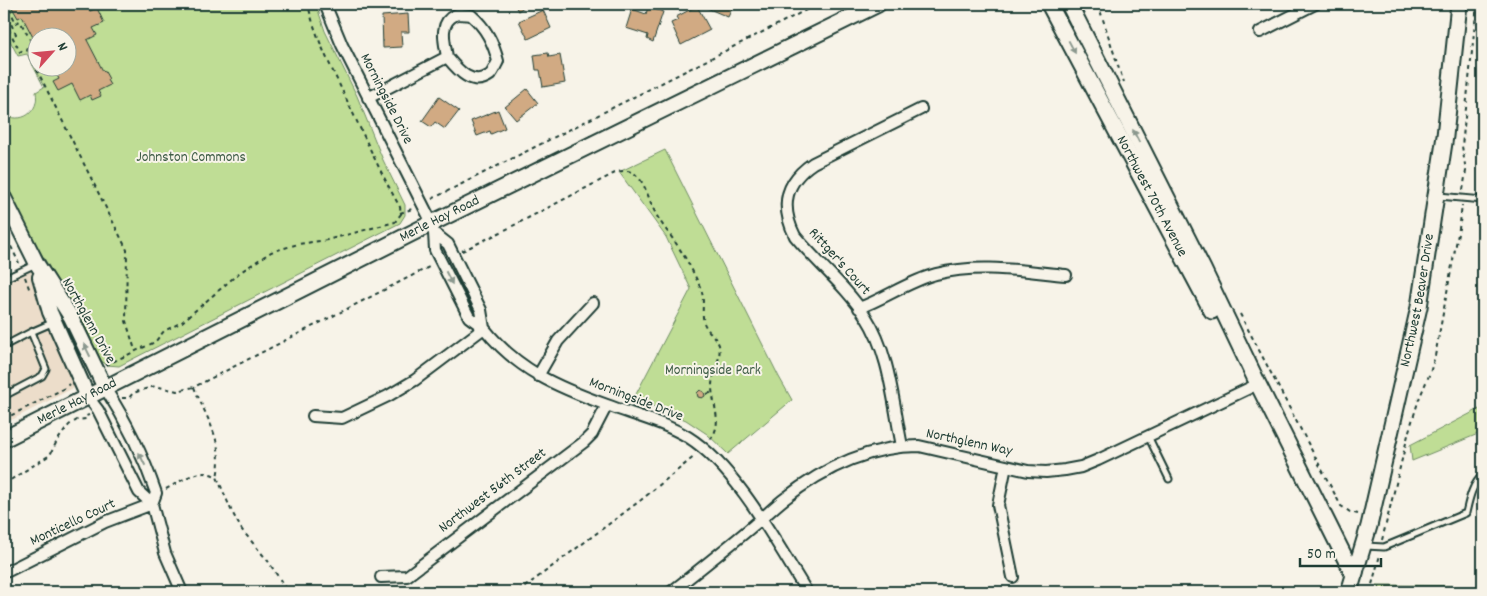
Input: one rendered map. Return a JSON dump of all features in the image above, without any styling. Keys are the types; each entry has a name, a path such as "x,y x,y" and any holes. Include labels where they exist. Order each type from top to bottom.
{"main road":[{"name":"Merle Hay Road","path":"4,439 433,228 878,4"},
{"name":"Northwest 70th Avenue","path":"1049,4 1237,357 1258,384"},
{"name":"Northwest 70th Avenue","path":"1069,4 1199,260 1258,384 1351,570 1355,574"},
{"name":"Northwest Beaver Drive","path":"1349,592 1371,517 1419,307 1445,136 1459,4"}],"street":[{"name":"Morningside Drive","path":"326,4 342,45 433,228 448,244 482,310 484,328"},
{"path":"1260,32 1315,4"},
{"path":"455,15 471,15 482,24 494,44 498,62 490,75 477,80 464,76 447,57 443,32 446,22 455,15"},
{"path":"368,98 447,57"},
{"name":"Rittger's Court","path":"902,446 881,347 874,331 859,308 795,236 786,213 786,202 789,190 795,179 813,163 921,109"},
{"name":"Northglenn Drive","path":"4,198 37,264 71,317 151,478 156,493"},
{"name":"Morningside Drive","path":"433,228 435,250 469,316 484,328 505,352 520,365 538,376 607,405 669,427 702,447 713,456 762,519 807,592"},
{"name":"Northglenn Drive","path":"37,264 50,312 88,397 98,410 139,492 152,504 165,553 182,592"},
{"path":"859,308 871,304 914,282 936,274 960,269 994,268 1066,275"},
{"path":"538,376 558,341 593,303"},
{"path":"313,416 342,418 388,396 415,380 484,328"},
{"name":"Northglenn Way","path":"671,592 783,500 806,484 864,454 902,446 919,446 1028,471 1065,470 1098,460 1258,384"},
{"name":"Northwest 56th Street","path":"381,577 407,576 576,448 592,434 607,405"},
{"path":"1006,466 998,505 1013,577"},
{"path":"152,504 156,493"},
{"name":"Monticello Court","path":"8,571 106,522 152,504"}],"lane":[{"path":"1436,196 1483,200"},
{"path":"4,279 37,264"},
{"path":"4,346 54,322"},
{"path":"4,396 42,376 46,369 31,332"},
{"path":"1148,436 1169,479"},
{"path":"1363,546 1381,547 1466,513 1470,497 1478,479 1483,476"}],"path":[{"path":"4,10 16,34 12,36 20,52 26,48 28,50 34,47 20,21 16,23 7,4"},
{"path":"108,364 155,342 164,331 182,322 239,272 271,252 298,244 327,240 395,222 400,213 400,207 374,159 324,56 308,4"},
{"path":"400,213 404,213 818,4"},
{"path":"1098,4 1118,69 1125,84"},
{"path":"1370,592 1378,568 1384,528 1409,431 1418,399 1430,373 1435,356 1460,223 1466,171 1462,146 1477,4"},
{"path":"26,48 128,250 126,321 135,350"},
{"path":"454,255 619,171 629,171 639,179 656,214 676,244 702,291 704,321 718,344 718,363 713,378 713,392 717,413 715,434 691,460 659,486 518,592"},
{"path":"4,232 22,270"},
{"path":"114,402 125,397 129,398 133,393 143,388 155,386 177,391 194,386 441,261"},
{"path":"1240,314 1342,506 1350,512 1371,517"},
{"path":"4,419 70,384"},
{"path":"194,386 218,446 220,464 217,477"},
{"path":"707,394 713,392"},
{"path":"4,484 50,455 57,441 69,425 77,420 86,419 86,416 98,410"},
{"path":"156,493 199,473 207,472 217,477 242,530 268,561 288,592"}],"shaded area":[{"path":"31,267 45,309 79,385 4,424 4,280"}],"green space":[{"name":"Johnston Commons","path":"4,4 316,4 325,31 357,96 383,160 405,205 405,215 400,223 119,366 107,365 100,360 77,314 38,248 4,181 4,114 17,118 28,115 32,111 35,105 36,92 44,87 39,78 78,78 78,28 28,28 28,56 27,54 18,56 7,35 11,32 4,17"},
{"name":"Morningside Park","path":"665,150 792,400 728,454 707,434 686,420 634,398 691,289 666,237 619,172"},
{"path":"1483,407 1483,432 1412,461 1410,445"},
{"path":"1376,585 1483,586 1483,592 1385,592"}],"building":[{"path":"10,4 86,4 90,11 97,8 104,23 93,28 97,35 87,40 109,79 107,80 110,85 98,91 101,96 92,100 90,95 80,100 72,84 58,91 53,82 58,78 78,78 78,28 28,28 22,16 18,18"},
{"path":"514,4 528,4 518,11"},
{"path":"709,4 734,4 728,17 707,8"},
{"path":"697,6 710,30 681,45 671,23 678,20 676,17"},
{"path":"648,7 663,12 653,42 647,39 648,35 626,28 632,9 646,14"},
{"path":"543,10 551,28 528,39 519,21"},
{"path":"408,14 409,32 401,32 402,47 383,48 382,16"},
{"path":"548,53 549,57 560,55 565,83 543,87 540,70 536,70 534,55"},
{"path":"527,89 538,103 516,120 505,107"},
{"path":"439,97 459,111 445,129 435,122 431,127 422,121"},
{"path":"498,110 505,128 491,134 490,131 477,136 471,121"},
{"path":"4,305 10,317 4,320"},
{"path":"700,390 704,392 705,396 702,398 698,397 697,393"}]}
